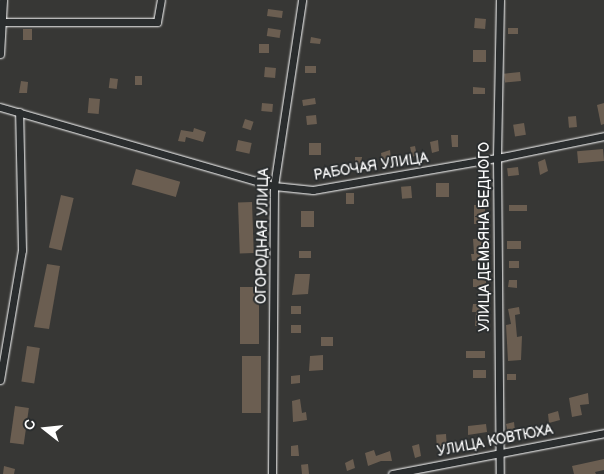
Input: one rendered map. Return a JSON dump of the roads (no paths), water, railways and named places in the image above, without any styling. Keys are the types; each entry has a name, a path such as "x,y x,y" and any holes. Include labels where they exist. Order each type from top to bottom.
{"street":[{"path":"0,54 3,0"},
{"path":"3,22 157,22 161,0"},
{"name":"ОГОРОДНАЯ УЛИЦА","path":"272,474 274,186 302,0"},
{"name":"УЛИЦА ДЕМЬЯНА БЕДНОГО","path":"500,0 497,158 498,454 500,474"},
{"name":"РАБОЧАЯ УЛИЦА","path":"0,107 274,186 313,190 497,158 604,136"},
{"path":"0,380 22,250 19,112"},
{"name":"УЛИЦА КОВТЮХА","path":"392,474 604,433"}]}
